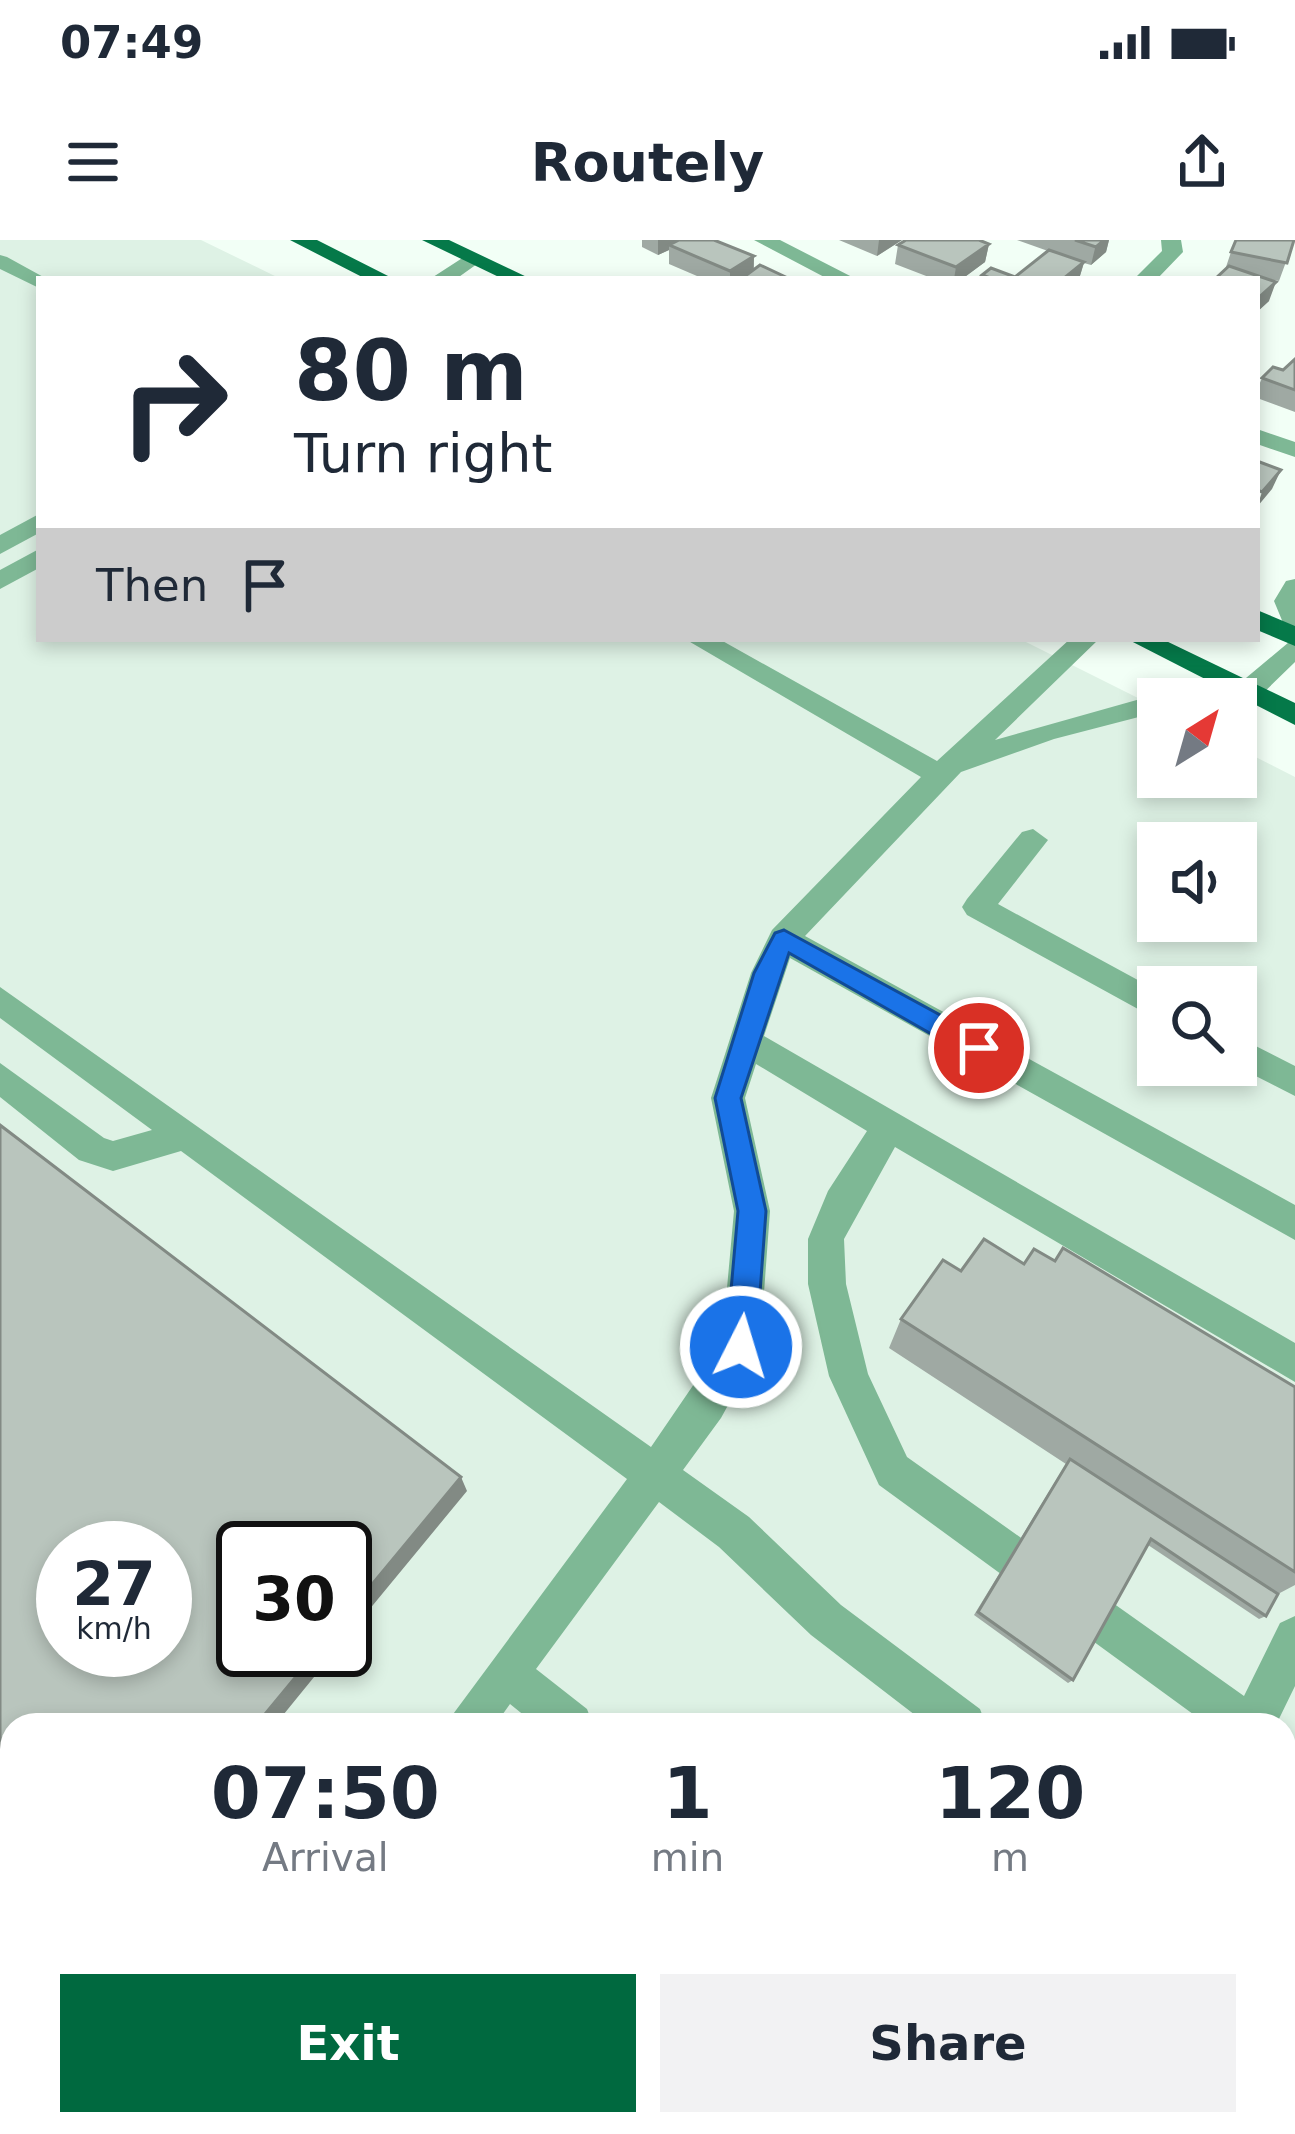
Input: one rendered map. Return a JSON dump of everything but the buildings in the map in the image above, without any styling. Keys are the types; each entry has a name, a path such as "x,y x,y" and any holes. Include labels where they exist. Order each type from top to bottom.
{"main road":[{"path":"300,240 377,276"},
{"path":"432,240 508,276"},
{"path":"1260,621 1295,642"},
{"path":"1146,642 1221,678"},
{"path":"1257,696 1295,715"}],"street":[{"path":"764,240 838,276"},
{"path":"1147,276 1173,252 1171,240"},
{"path":"447,276 474,259"},
{"path":"0,261 36,280"},
{"path":"1260,437 1295,450"},
{"path":"0,546 36,524"},
{"path":"0,581 36,559"},
{"path":"1295,587 1287,601 1295,625"},
{"path":"703,642 940,775"},
{"path":"476,1713 707,1405 741,1347 752,1211 728,1098 743,1040 784,939 940,775 1083,642"},
{"path":"1257,682 1295,642"},
{"path":"940,775 1046,731 1137,708"},
{"path":"1033,841 978,907 1137,994"},
{"path":"784,939 1295,1224"},
{"path":"6,1015 185,1135 734,1532 826,1620 948,1713"},
{"path":"743,1040 1295,1364"},
{"path":"1257,1061 1295,1082"},
{"path":"0,1077 92,1149 113,1156 185,1135"},
{"path":"888,1127 841,1202 826,1239 826,1284 849,1376 892,1471 1233,1713"},
{"path":"1261,1713 1285,1686 1295,1638"},
{"path":"506,1673 556,1713"}],"shaded area":[{"path":"0,240 201,240 275,276 36,276 36,642 1026,642 1137,698 1137,798 1257,798 1257,758 1295,777 1295,1713 0,1713"}],"route":[{"path":"741,1347 752,1211 728,1098 766,973 784,939 979,1048"}]}
